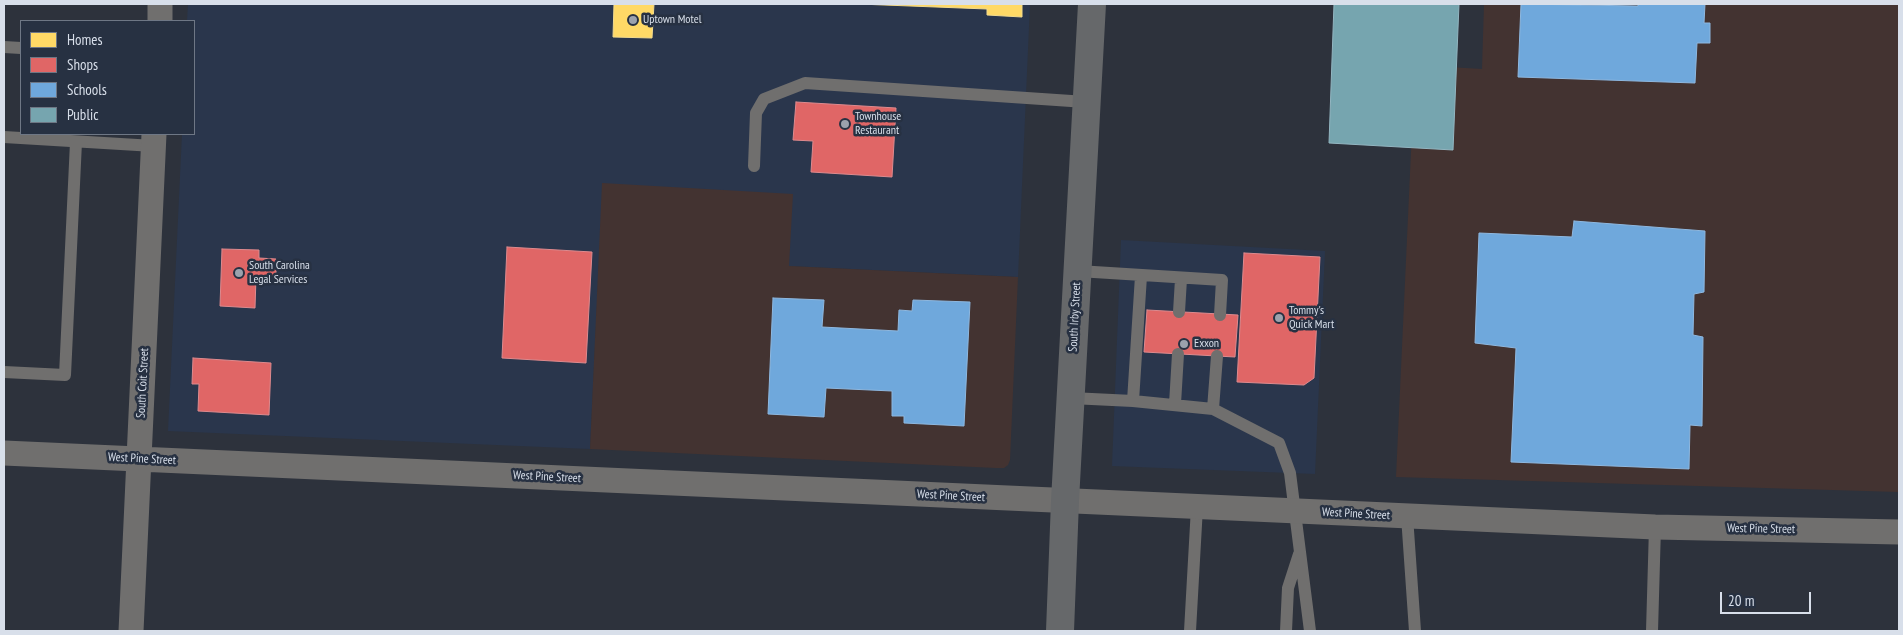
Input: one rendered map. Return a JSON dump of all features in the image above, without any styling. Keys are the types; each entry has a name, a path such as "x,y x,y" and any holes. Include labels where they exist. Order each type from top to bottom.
{"main road":[{"name":"South Irby Street","path":"1060,631 1065,501 1092,4"}],"street":[{"path":"160,4 160,20"},
{"name":"South Coit Street","path":"131,631 154,140"},
{"name":"West Pine Street","path":"4,453 1655,527 1899,532"}],"lane":[{"path":"4,47 20,48"},
{"path":"754,166 756,113 764,99 805,83 1086,102"},
{"path":"4,137 76,142 154,140"},
{"path":"4,372 65,375 76,142"},
{"path":"1078,271 1222,280 1220,314"},
{"path":"1133,401 1141,276"},
{"path":"1179,312 1181,278"},
{"path":"1175,404 1178,354"},
{"path":"1214,409 1217,356"},
{"path":"1071,398 1175,404 1214,409 1280,443 1290,473 1310,631"},
{"path":"1190,631 1197,506"},
{"path":"1407,516 1414,631"},
{"path":"1652,631 1655,527"},
{"path":"1286,631 1288,588 1300,549"}],"shaded area":[{"path":"188,4 1030,4 1018,277 788,266 603,183 590,449 168,431 182,135 195,135 195,20 187,20"},
{"path":"1484,4 1899,4 1899,492 1396,477 1415,65 1482,69"},
{"path":"602,183 793,194 789,266 1018,277 1010,460 1008,465 1004,468 996,468 590,449"},
{"path":"1121,240 1325,251 1315,474 1112,466"}],"building: Homes":[{"name":"Uptown Motel","path":"614,4 654,4 652,38 613,37"},
{"path":"859,4 1022,4 1022,17 987,15 987,9"}],"building: Shops":[{"name":"Townhouse Restaurant","path":"796,102 896,108 892,177 811,172 813,141 793,140"},
{"path":"507,247 592,252 586,363 502,358"},
{"path":"222,249 259,250 259,258 276,259 276,277 256,277 255,308 220,306"},
{"name":"Tommy's Quick Mart","path":"1244,253 1320,257 1314,378 1304,385 1237,382"},
{"path":"1147,310 1238,315 1235,357 1144,352"},
{"path":"193,358 271,363 269,415 198,411 199,384 192,384"}],"building: Schools":[{"path":"1521,4 1638,6 1638,4 1705,4 1704,23 1710,23 1710,43 1697,43 1695,83 1518,77"},
{"path":"1574,221 1705,231 1704,292 1694,294 1693,335 1703,337 1702,426 1690,425 1689,469 1511,462 1516,348 1475,343 1479,233 1572,237"},
{"path":"773,298 824,300 822,327 898,331 899,310 912,311 913,300 970,302 964,426 904,423 904,416 892,416 892,391 826,388 824,417 768,414"}],"building: Public":[{"path":"1334,4 1459,4 1453,150 1329,143"}],"place":[{"name":"Uptown Motel","path":"633,20"},
{"name":"Townhouse Restaurant","path":"845,124"},
{"name":"South Carolina Legal Services","path":"239,273"},
{"name":"Tommy's Quick Mart","path":"1279,318"},
{"name":"Exxon","path":"1184,344"}]}
